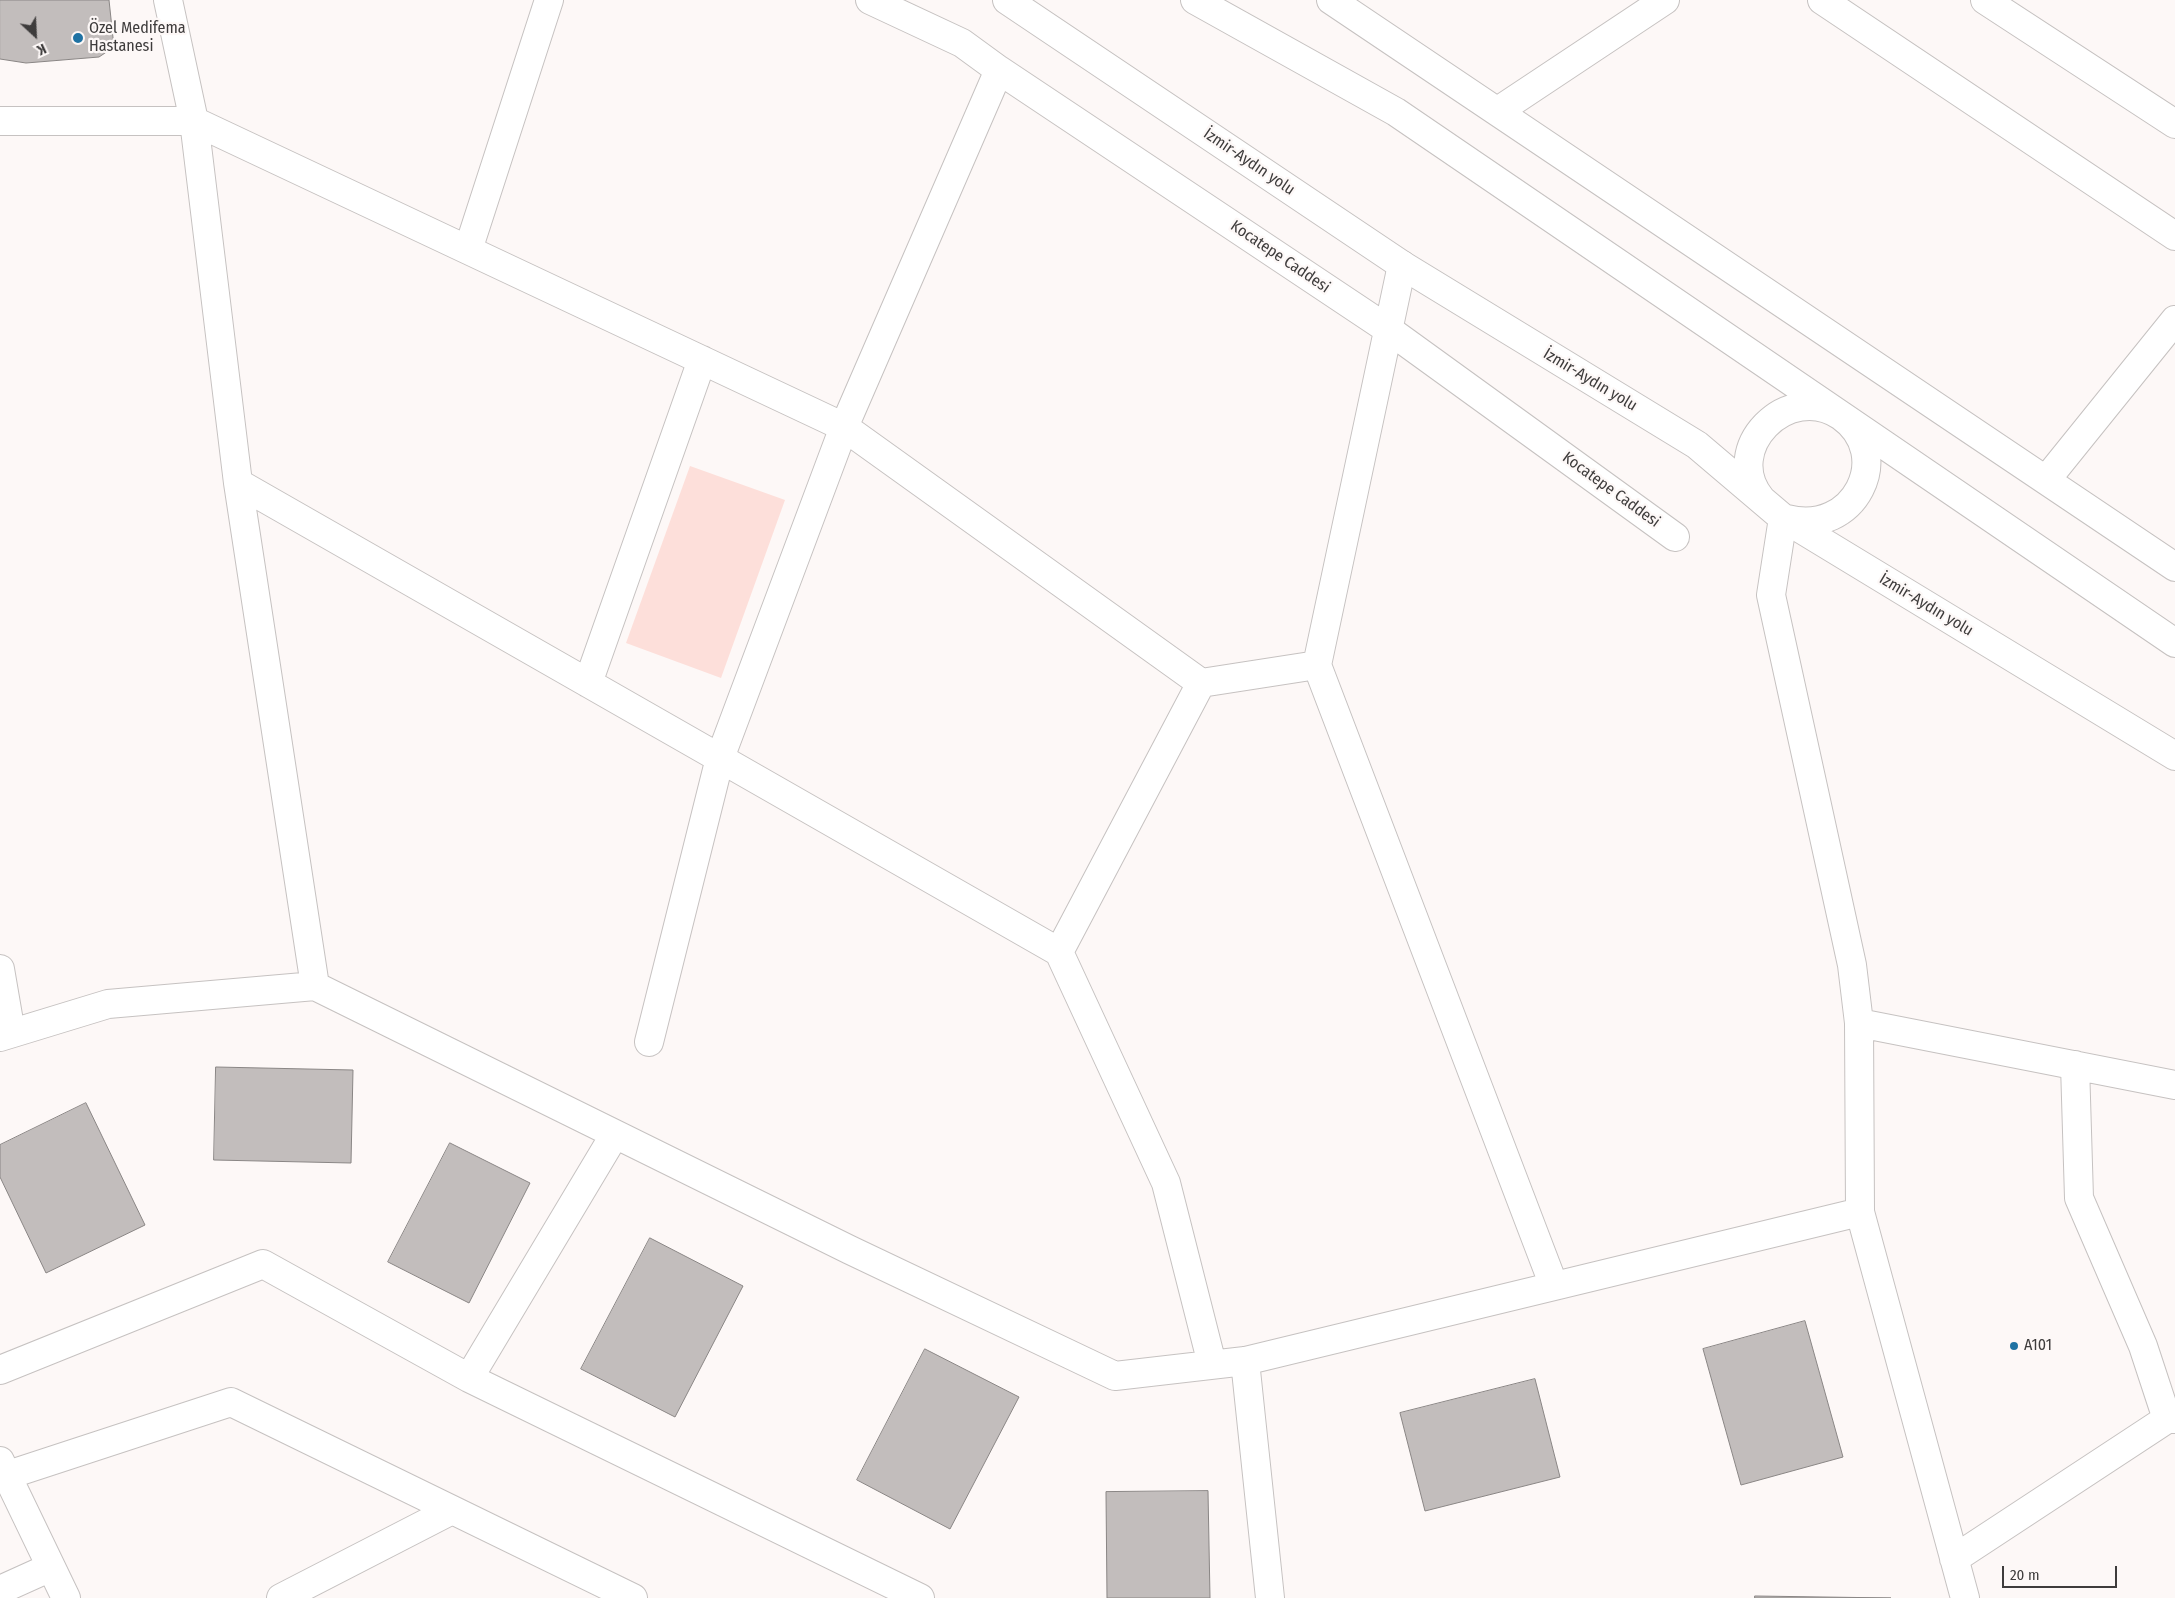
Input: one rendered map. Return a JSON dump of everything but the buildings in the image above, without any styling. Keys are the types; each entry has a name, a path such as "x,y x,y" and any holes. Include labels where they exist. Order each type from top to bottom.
{"main road":[{"path":"168,0 194,121 238,483 315,986"},
{"path":"468,250 549,0"},
{"name":"Kocatepe Caddesi","path":"870,0 962,43 999,70 1388,330 1675,537"},
{"name":"İzmir-Aydın yolu","path":"1006,0 1402,265 1697,445 1774,510 2175,756"},
{"path":"1196,0 1396,112 2175,643"},
{"path":"1498,111 1665,0"},
{"path":"1822,0 2175,236"},
{"path":"1985,0 2175,124"},
{"path":"1338,2 2175,567"},
{"path":"649,1042 720,758 844,427 999,70"},
{"path":"0,121 194,121 844,427 1202,682 1318,664"},
{"path":"1402,265 1318,664 1554,1286"},
{"path":"2046,480 2175,320"},
{"path":"588,683 702,360"},
{"path":"1803,406 1822,408 1840,416 1854,430 1863,447 1866,466 1862,485 1853,501 1838,514 1821,521 1802,523 1774,510 1756,493 1750,475 1749,455 1756,437 1768,421 1784,411 1803,406"},
{"path":"238,483 1059,952 1166,1183 1212,1364"},
{"path":"1774,510 1770,595 1852,965 1859,1022 1860,1212 1965,1598"},
{"path":"1059,952 1202,682"},
{"path":"0,968 6,1035 108,1004 315,986 850,1250 1115,1376 1245,1361 1860,1212"},
{"path":"1859,1022 2175,1085"},
{"path":"1954,1559 2171,1419 2143,1346 2079,1198 2075,1065"},
{"path":"469,1378 615,1134"},
{"path":"0,1370 263,1264 469,1378 920,1598"},
{"path":"1245,1361 1270,1598"},
{"path":"66,1598 3,1469 231,1402 633,1598"},
{"path":"281,1598 452,1510"},
{"path":"0,1590 51,1567"}],"shaded area":[{"path":"690,466 785,500 721,678 626,643"}],"place":[{"name":"Özel Medifema Hastanesi","path":"78,38"},
{"name":"A101","path":"2014,1346"}]}
